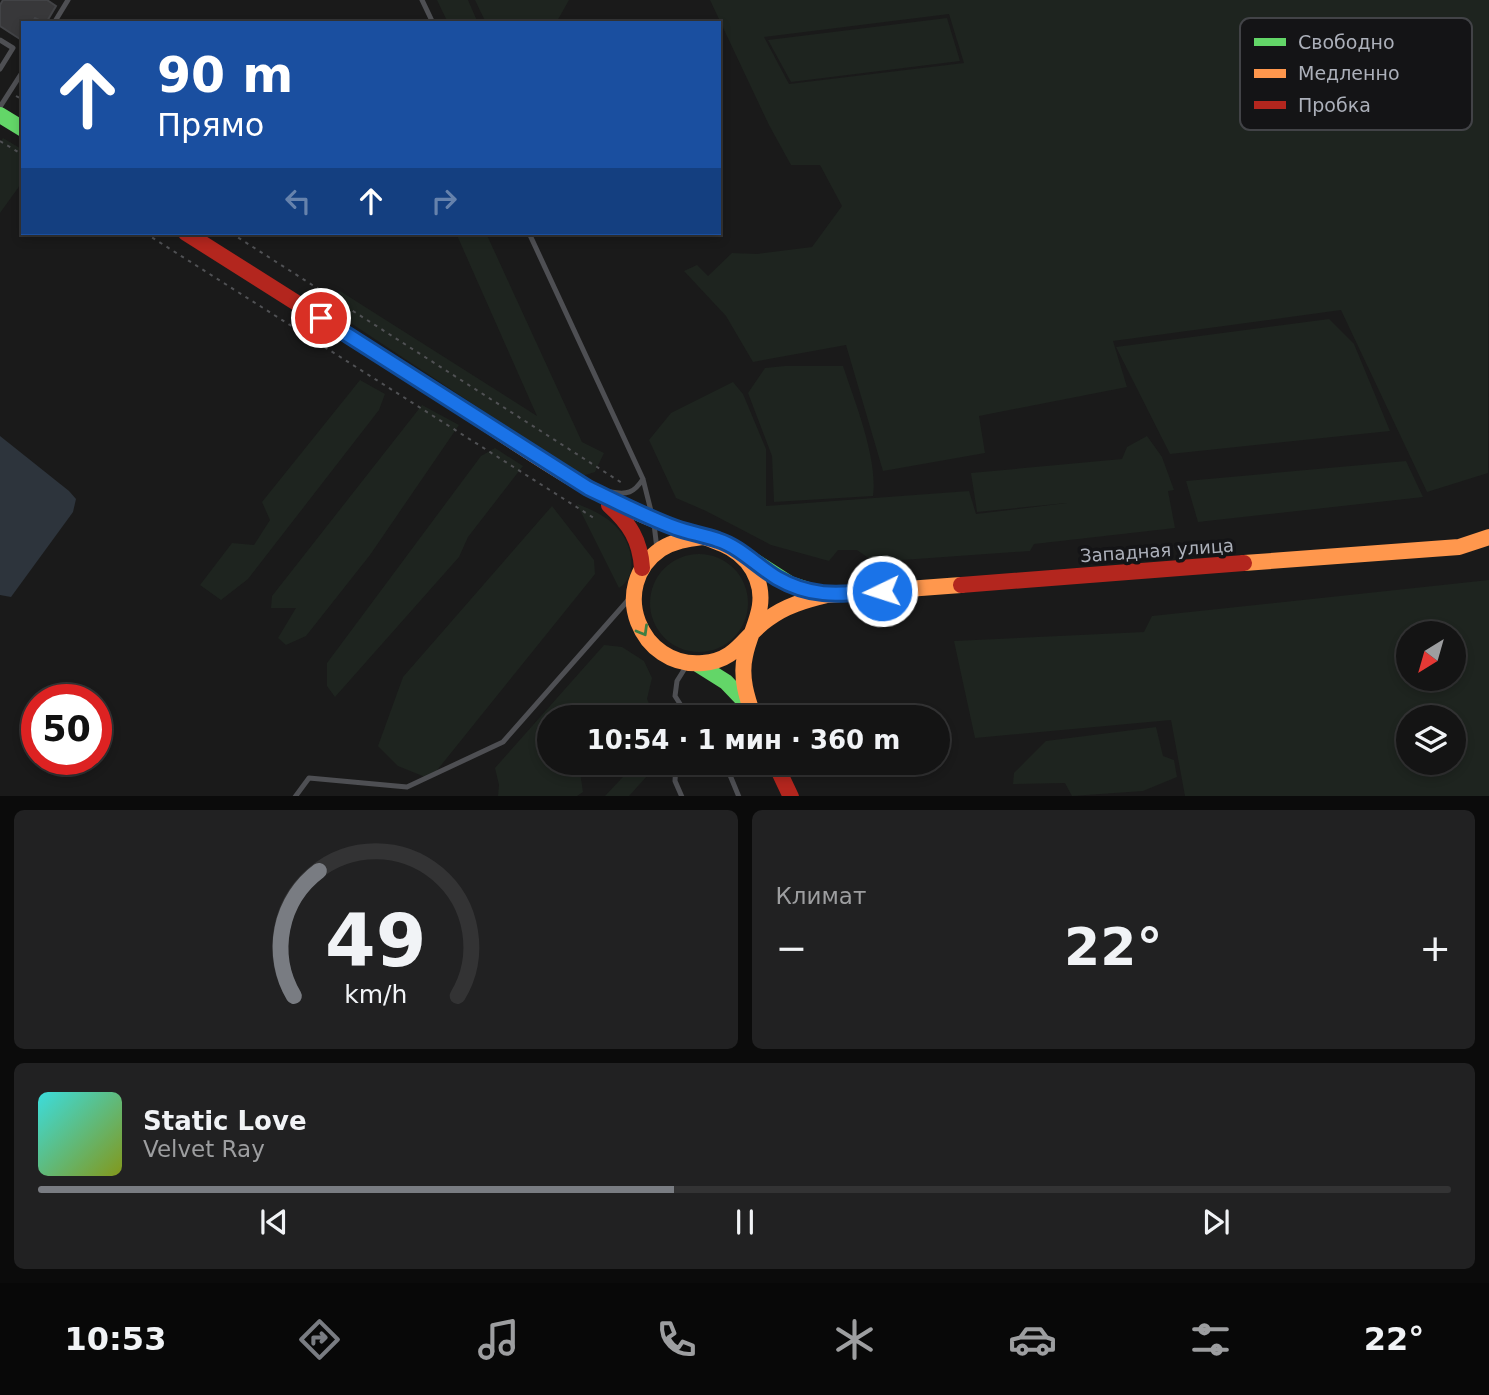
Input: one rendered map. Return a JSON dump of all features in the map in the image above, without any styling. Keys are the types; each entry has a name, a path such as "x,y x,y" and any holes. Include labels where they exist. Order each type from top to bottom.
{"main road":[{"path":"0,115 21,128"},
{"path":"189,235 588,488 654,520 732,546 749,562 759,583 761,607 745,652 744,685 750,705"},
{"path":"588,488 624,518 642,549 642,568 634,593 637,619 650,642 671,658 715,672 726,680 746,705"},
{"path":"642,568 657,550 678,539 702,537"},
{"name":"Западная улица","path":"754,629 791,604 827,595 1459,547 1489,537"},
{"name":"Западная улица","path":"732,546 777,578 805,590 827,595"},
{"path":"692,664 720,660 731,655 748,639 754,629"},
{"path":"781,775 791,796"}],"lane":[{"path":"55,21 68,0"},
{"path":"422,0 432,21"},
{"path":"0,40 13,48 0,69"},
{"path":"0,107 21,74"},
{"path":"530,235 643,479 654,520 657,550"},
{"path":"588,488 629,493 636,490 643,479"},
{"path":"295,796 309,778 407,787 503,742 634,593"},
{"path":"681,705 675,696 677,681 692,664"},
{"path":"675,775 682,796"},
{"path":"730,775 739,796"}],"path":[{"path":"0,141 21,154"},
{"path":"148,235 597,520"},
{"path":"233,235 622,483"}],"shaded area":[{"path":"437,0 468,0 477,21 447,21"},
{"path":"475,0 569,0 557,21 485,21"},
{"path":"710,0 1489,0 1488,473 1427,492 1341,310 1113,341 1127,387 979,416 985,453 883,471 846,345 753,362 726,316 684,271 697,265 708,276 732,253 757,254 812,247 842,206 820,165 791,165 769,125","holes":["949,14 964,63 789,84 764,37"]},
{"path":"947,18 960,61 791,82 768,40"},
{"path":"3,138 21,149 21,184 0,213 0,143"},
{"path":"457,235 487,235 582,442 604,453 595,472 582,476 328,308 340,291 537,416"},
{"path":"1329,319 1354,344 1390,431 1170,454 1116,347"},
{"path":"843,366 869,448 874,481 873,496 774,502 772,456 748,393 765,368"},
{"path":"360,380 385,394 379,410 248,579 221,600 200,585 232,543 254,545 270,520 262,502"},
{"path":"733,382 743,394 766,449 766,506 969,491 976,514 1067,503 977,512 971,473 1122,459 1127,447 1147,436 1162,457 1174,490 1168,491 1175,528 1034,544 1030,551 874,562 857,550 838,550 829,561 771,545 676,498 649,440 671,413"},
{"path":"422,405 459,425 370,555 306,636 286,645 278,638 296,608 271,608 272,596"},
{"path":"0,436 76,499 73,512 11,597 0,595"},
{"path":"495,448 523,466 468,537 459,557 335,697 327,686 327,663 481,456"},
{"path":"1406,461 1423,497 1198,522 1186,481"},
{"path":"577,504 611,522 624,536 630,552 631,568 625,583 619,588"},
{"path":"552,506 594,560 595,574 430,779 398,766 378,746 403,677"},
{"path":"699,554 718,557 734,568 745,584 748,603 745,622 734,638 718,649 699,652 680,649 664,638 653,622 650,603 653,584 664,568 680,557"},
{"path":"1489,580 1489,796 1185,796 1171,720 975,738 954,641 1144,632 1152,616"},
{"path":"604,645 622,647 644,661 652,678 647,699 650,705 551,705"},
{"path":"537,721 537,775 580,775 583,792 577,796 498,796 499,785 495,768"},
{"path":"1156,727 1163,756 1174,760 1177,777 1143,791 1072,796 1065,783 1013,784 1014,773 1046,741"},
{"path":"625,775 648,775 629,796 605,796"}],"building":[{"path":"3,0 47,0 56,6 47,21 35,18 33,21 21,21 21,40 0,26 0,5"}],"traffic: fast":[{"path":"0,115 21,128"},
{"path":"748,557 790,584 824,595"},
{"path":"699,665 726,682 748,705"}],"traffic: slow":[{"path":"450,400 616,503 724,544 743,558 751,567 760,590 759,609 747,646 743,672 750,705"},
{"path":"702,537 676,542 661,549 645,565 636,583 634,603 638,622 648,639 662,653 681,661 703,663 724,657 775,614 811,599 827,595 961,585"},
{"path":"1244,563 1459,547 1489,537"}],"traffic: jam":[{"path":"189,235 450,400"},
{"path":"609,505 633,533 642,568"},
{"path":"961,585 1244,563"},
{"path":"781,775 791,796"}],"route":[{"path":"321,318 588,488 624,506 678,529 732,546 777,578 805,590 827,595 882,591"}]}
